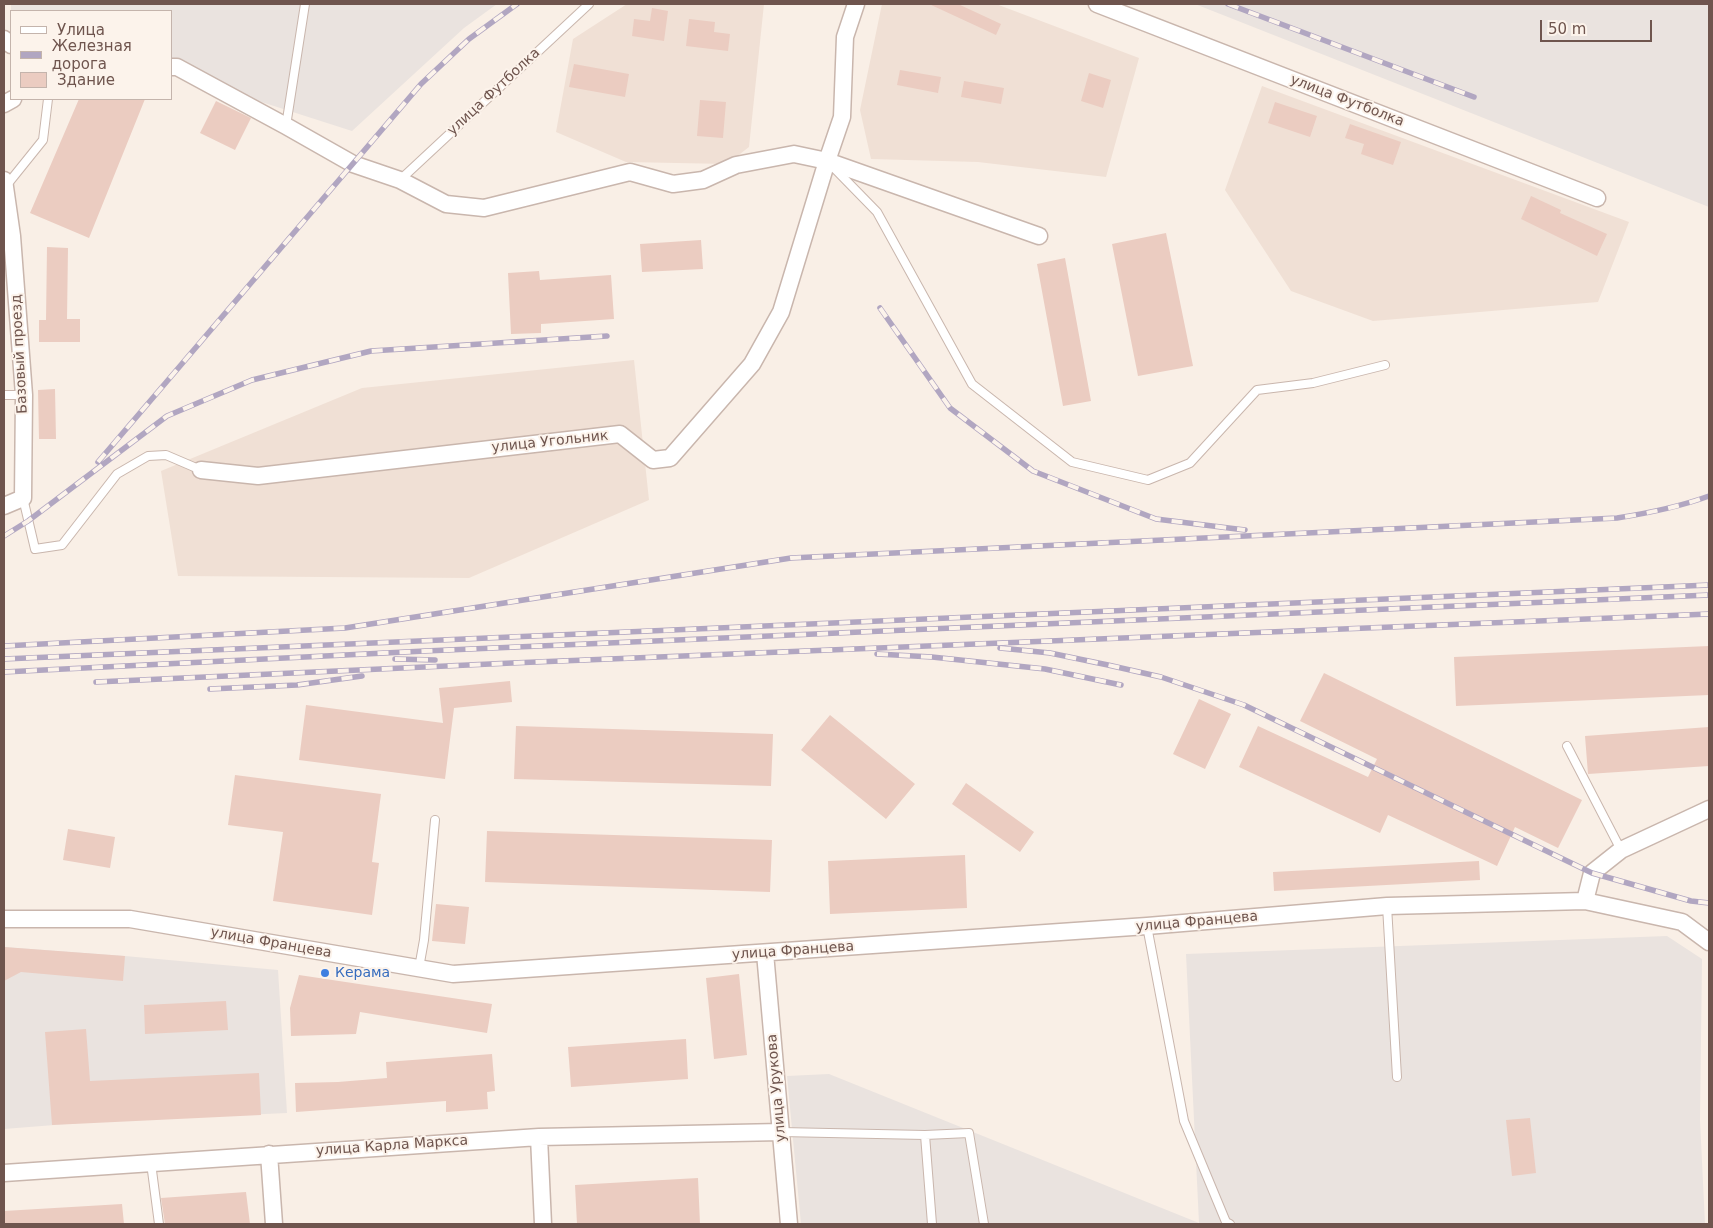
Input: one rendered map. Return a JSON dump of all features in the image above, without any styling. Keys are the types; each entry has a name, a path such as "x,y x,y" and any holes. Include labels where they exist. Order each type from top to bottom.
{"street":[{"name":"улица Угольник","path":"200,470 258,476 620,434 653,460 670,458 752,364 781,312 842,117 845,37 856,4"},
{"name":"улица Футболка","path":"1097,4 1597,198"},
{"path":"172,68 177,67 353,164 400,180 446,204 484,208 630,172 673,184 703,180 736,165 794,154 827,161 1039,236"},
{"name":"Базовый проезд","path":"4,184 24,395 23,498"},
{"path":"4,506 23,498"},
{"path":"1585,901 1592,873 1621,850 1709,809"},
{"name":"улица Францева","path":"4,919 130,919 453,974 1147,926 1386,906 1585,901 1682,922 1709,942"},
{"name":"улица Урукова","path":"765,952 789,1224"},
{"name":"улица Карла Маркса","path":"4,1173 539,1137 781,1132"},
{"path":"539,1137 543,1224"},
{"path":"269,1154 274,1224"}],"lane":[{"path":"286,126 305,4"},
{"name":"улица Футболка","path":"400,180 589,4"},
{"path":"4,184 43,140 48,100"},
{"path":"827,161 877,212 972,384 1072,462 1148,480 1190,463 1257,390 1313,383 1385,365"},
{"path":"4,395 24,395"},
{"path":"23,498 35,549 62,545 117,474 148,456 166,455 200,470"},
{"path":"1567,746 1621,850"},
{"path":"419,968 424,940 435,820"},
{"path":"1386,906 1397,1077"},
{"path":"1147,926 1184,1121 1226,1222 1230,1224"},
{"path":"781,1132 925,1135 969,1133 984,1224"},
{"path":"925,1135 932,1224"},
{"path":"152,1163 159,1224"}],"shaded area":[{"path":"11,4 497,4 464,28 352,131 172,73 172,10 11,10"},
{"path":"627,4 764,4 749,147 727,164 626,162 556,132 573,39"},
{"path":"882,4 996,4 1139,58 1106,177 978,162 871,159 860,110"},
{"path":"1195,4 1709,4 1709,207"},
{"path":"1262,86 1629,222 1598,302 1373,321 1291,291 1225,190"},
{"path":"634,360 649,500 469,578 178,576 161,471 362,388"},
{"path":"1667,936 1702,959 1700,1120 1705,1224 801,1224 787,1076 829,1074 1199,1223 1186,954"},
{"path":"4,947 278,970 287,1113 92,1122 4,1129"}],"building":[{"path":"929,4 958,4 1001,24 996,35"},
{"path":"652,8 668,11 664,41 632,36 634,19 650,21"},
{"path":"689,19 715,22 714,32 730,34 728,51 686,46"},
{"path":"574,64 629,74 625,97 569,87"},
{"path":"900,70 941,77 938,93 897,85"},
{"path":"1089,73 1111,80 1103,108 1081,101"},
{"path":"964,81 1004,88 1001,104 961,97"},
{"path":"79,100 145,100 89,238 30,213"},
{"path":"700,100 726,102 723,138 697,136"},
{"path":"216,101 251,118 235,150 200,133"},
{"path":"1275,102 1317,116 1310,137 1268,123"},
{"path":"1350,124 1401,142 1393,165 1361,154 1364,144 1345,138"},
{"path":"1531,196 1561,210 1560,213 1607,234 1597,256 1521,219"},
{"path":"1166,233 1193,366 1138,376 1112,244"},
{"path":"701,240 703,269 642,272 640,244"},
{"path":"47,247 68,248 67,319 80,319 80,342 39,342 39,320 46,320"},
{"path":"1065,258 1091,401 1063,406 1037,264"},
{"path":"539,271 540,280 611,275 614,319 541,324 541,333 511,334 508,273"},
{"path":"55,389 56,439 39,439 38,390"},
{"path":"1709,646 1709,695 1456,706 1454,657"},
{"path":"1324,673 1582,800 1558,848 1515,827 1497,866 1388,815 1380,833 1239,767 1258,726 1368,777 1377,759 1300,721"},
{"path":"510,681 512,702 454,708 445,779 299,760 306,705 443,723 439,688"},
{"path":"1199,699 1231,714 1205,769 1173,754"},
{"path":"830,715 915,784 886,819 801,750"},
{"path":"516,726 773,734 771,786 514,779"},
{"path":"1709,727 1709,766 1588,774 1585,736"},
{"path":"235,775 381,794 372,862 379,863 372,915 273,901 283,832 228,825"},
{"path":"966,783 1034,832 1020,852 952,804"},
{"path":"68,829 115,837 110,868 63,860"},
{"path":"487,831 772,840 770,892 485,882"},
{"path":"965,855 967,908 830,914 828,861"},
{"path":"1479,861 1480,880 1274,891 1273,872"},
{"path":"436,904 469,907 465,944 432,941"},
{"path":"4,947 125,956 123,981 21,972 4,981"},
{"path":"739,974 747,1055 714,1059 706,978"},
{"path":"299,975 492,1004 487,1033 360,1012 356,1034 291,1036 290,1008"},
{"path":"226,1001 228,1030 145,1034 144,1005"},
{"path":"86,1029 90,1081 259,1073 261,1115 52,1125 45,1032"},
{"path":"686,1039 688,1079 571,1087 568,1047"},
{"path":"492,1054 495,1091 487,1092 488,1109 446,1112 446,1101 296,1112 295,1083 387,1078 386,1062"},
{"path":"1530,1118 1536,1173 1512,1176 1506,1120"},
{"path":"698,1178 700,1224 577,1224 575,1185"},
{"path":"246,1192 250,1224 165,1224 161,1198"},
{"path":"122,1204 124,1224 4,1224 4,1211"}],"railway":[{"path":"98,462 421,84 469,39 517,4"},
{"path":"1228,4 1474,97"},
{"path":"880,308 950,408 1033,471 1156,519 1245,530"},
{"path":"4,536 28,521 167,416 252,380 371,351 607,336"},
{"path":"4,646 345,628 791,558 1617,518 1664,509 1709,496"},
{"path":"4,659 1709,585"},
{"path":"4,672 425,651 1709,595"},
{"path":"96,682 1709,614"},
{"path":"1000,648 1050,653 1161,677 1244,705 1592,873 1691,901 1709,903"},
{"path":"877,654 932,657 1045,669 1121,685"},
{"path":"395,659 435,660"},
{"path":"210,689 297,685 362,676"}],"place":[{"name":"Керама","path":"325,973"}]}
